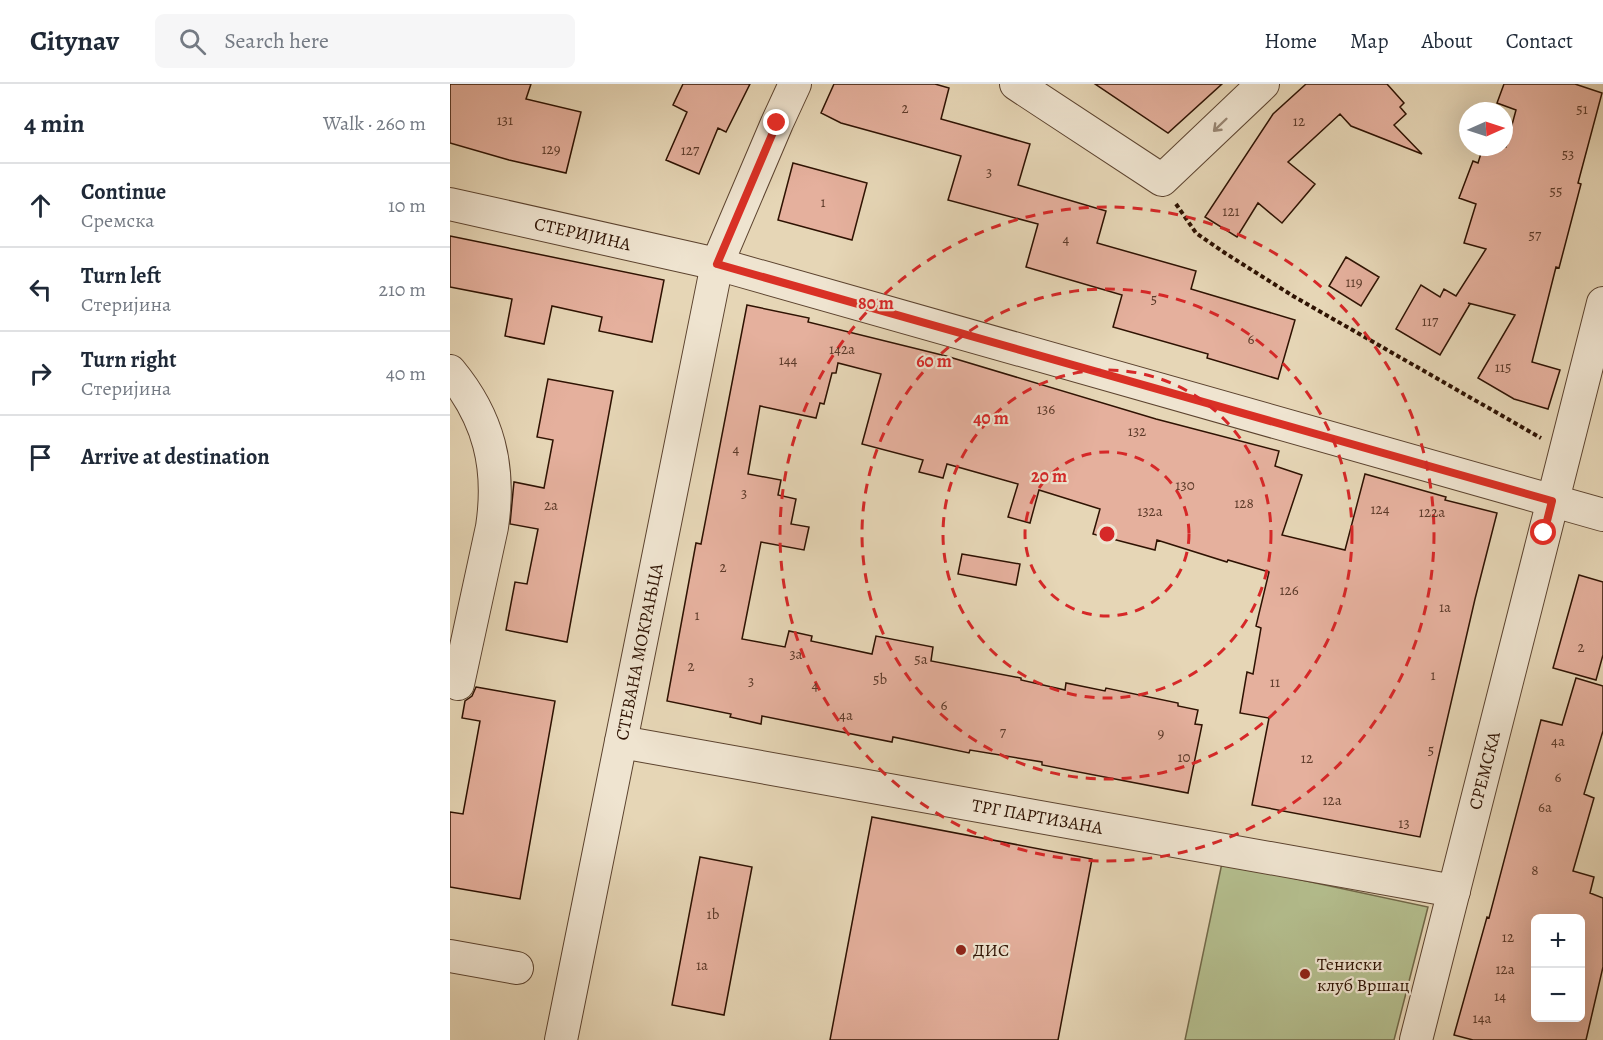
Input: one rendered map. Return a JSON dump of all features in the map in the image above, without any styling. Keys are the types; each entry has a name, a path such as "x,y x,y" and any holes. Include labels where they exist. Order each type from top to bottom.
{"street":[{"path":"717,264 795,84"},
{"path":"1016,84 1162,180 1263,84"},
{"name":"СТЕРИЈИНА","path":"450,204 717,264 1603,515"},
{"name":"СТЕВАНА МОКРАЊЦА","path":"561,1040 717,264"},
{"name":"СРЕМСКА","path":"1416,1040 1603,303"},
{"path":"450,371 475,405 492,454 496,480 492,527 458,684"},
{"name":"ТРГ ПАРТИЗАНА","path":"621,742 1454,891"},
{"path":"450,956 517,968"}],"path":[{"path":"1162,180 1196,233 1225,253 1303,302 1565,452"}],"green space":[{"name":"Тениски клуб Вршац","path":"1222,863 1428,907 1394,1040 1185,1040"}],"building":[{"path":"450,84 531,84 526,99 581,112 566,173 450,143"},
{"path":"683,84 750,84 726,132 718,128 699,174 666,160 687,112 673,105"},
{"path":"834,84 935,84 949,88 941,119 1030,144 1018,185 1106,211 1097,243 1196,271 1191,289 1295,320 1278,379 1207,358 1208,354 1113,327 1122,295 1026,267 1038,224 948,200 961,156 841,123 821,113"},
{"path":"1095,84 1222,84 1168,133"},
{"path":"1306,84 1387,84 1404,103 1400,107 1406,114 1394,125 1422,154 1351,126 1340,114 1288,162 1315,184 1282,223 1258,203 1237,237 1205,217 1273,114"},
{"path":"1504,84 1575,84 1602,93 1578,183 1581,184 1559,268 1556,267 1532,362 1560,370 1548,409 1514,399 1478,378 1515,315 1468,303 1470,304 1440,355 1396,329 1421,285 1440,297 1444,289 1456,296 1486,249 1464,243 1476,204 1459,198 1473,161 1478,163 1480,156 1513,156 1513,121 1516,110 1513,109 1513,102 1497,102"},
{"path":"793,163 867,183 852,240 778,220"},
{"path":"450,236 664,280 652,342 599,331 602,317 552,306 544,344 505,336 512,299 450,287"},
{"path":"1346,257 1379,277 1361,306 1329,286"},
{"path":"747,305 809,318 808,322 946,356 1156,419 1279,451 1275,466 1302,475 1282,535 1345,550 1365,474 1446,497 1445,500 1497,513 1420,837 1252,805 1269,718 1240,713 1247,672 1253,674 1261,628 1256,626 1269,572 1228,560 1227,562 1157,540 1155,550 1093,534 1100,509 1039,490 1030,523 1008,517 1018,484 947,464 943,478 919,472 923,460 862,444 881,374 838,363 836,373 832,373 824,404 820,403 816,418 760,406 748,474 781,480 778,495 796,499 791,524 809,527 804,550 761,542 742,639 785,647 789,631 812,636 811,641 872,654 876,636 933,647 931,661 1021,678 1021,680 1065,690 1066,683 1105,691 1106,688 1178,703 1178,706 1198,710 1195,724 1202,725 1188,793 1042,765 1042,762 970,750 969,753 893,737 892,742 762,716 761,724 730,717 731,714 667,701 696,543 701,544"},
{"path":"548,379 613,391 567,642 506,630 515,582 527,584 538,529 510,524 514,482 544,488 553,440 537,437"},
{"path":"962,554 1020,564 1016,585 958,574"},
{"path":"1579,575 1603,582 1603,655 1596,680 1553,668"},
{"path":"1576,678 1603,686 1603,731 1584,794 1594,798 1573,871 1594,877 1590,893 1603,898 1603,967 1586,1040 1473,1040 1454,1035 1487,917 1489,918 1541,720 1562,725"},
{"path":"476,687 555,701 520,899 450,887 450,812 463,814 480,721 462,718 465,701 472,696"},
{"name":"ДИС","path":"872,817 1092,859 1058,1040 830,1040"},
{"path":"700,857 752,867 724,1015 672,1005"}],"place":[{"name":"ДИС","path":"961,950"},
{"name":"Тениски клуб Вршац","path":"1305,974"}],"route":[{"path":"777,123 717,264 1552,501 1544,533"}]}
